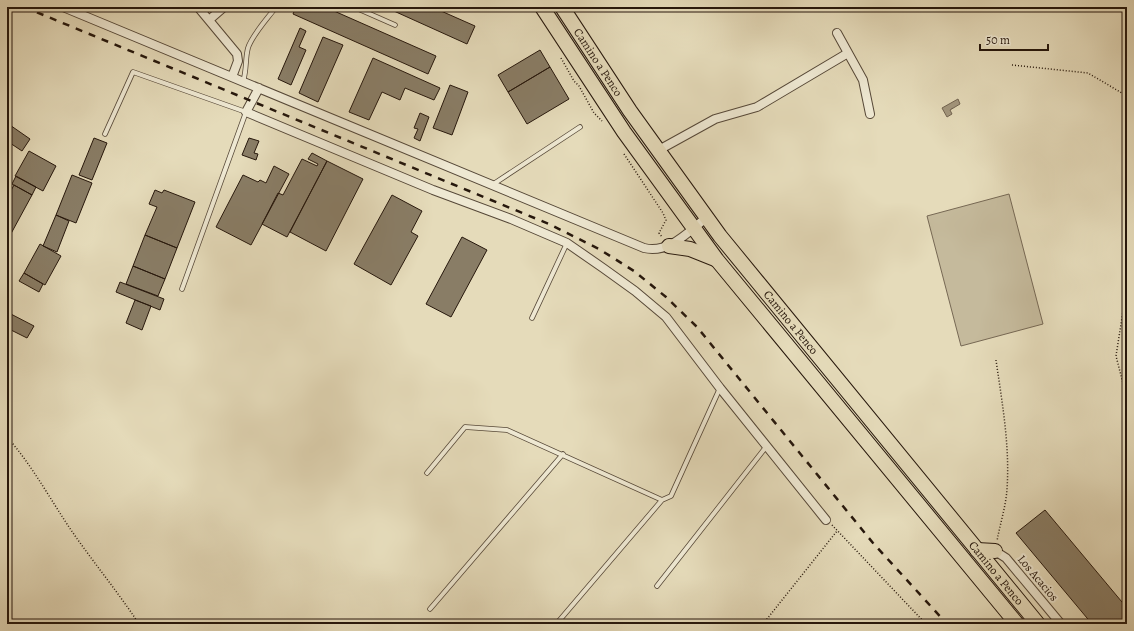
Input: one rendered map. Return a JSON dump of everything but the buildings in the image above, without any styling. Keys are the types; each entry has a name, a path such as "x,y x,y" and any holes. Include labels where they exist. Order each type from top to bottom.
{"highway":[{"name":"Camino a Penco","path":"542,7 624,132 717,260 1017,624"},
{"name":"Camino a Penco","path":"562,7 600,68 657,151 706,218 1038,624"},
{"path":"669,246 690,249 717,260"},
{"path":"977,550 995,550"}],"street":[{"path":"63,7 638,246 654,249 669,246 706,218"},
{"path":"198,7 237,54 238,61 232,77"},
{"path":"209,20 224,7"},
{"path":"837,33 863,80 870,114"},
{"path":"657,151 715,119 757,107 848,52"},
{"path":"259,88 246,112 433,190 511,219 567,244 635,291 666,317 720,388 826,520"},
{"name":"Los Acacios","path":"995,550 1006,558 1061,624"}],"lane":[{"path":"243,82 250,43 276,7"},
{"path":"354,7 395,25"},
{"path":"105,134 133,72 246,112 182,289"},
{"path":"492,185 580,127"},
{"path":"532,318 567,244"},
{"path":"558,622 662,500 671,496 720,388"},
{"path":"428,472 465,427 507,430 563,454 619,482 662,500"},
{"path":"657,586 766,446"},
{"path":"430,609 563,454"}],"path":[{"path":"559,55 594,113 602,121"},
{"path":"1012,65 1088,73 1127,96"},
{"path":"622,149 663,213 666,220 659,233 669,246"},
{"path":"1127,248 1125,254 1126,274 1124,305 1116,356 1127,399"},
{"path":"995,550 1007,490 1003,404 996,360"},
{"path":"7,437 46,489 71,530 118,592 139,624"},
{"path":"826,520 925,624"},
{"path":"762,624 837,531"}],"shaded area":[{"path":"1009,194 1043,324 961,346 927,216"}],"water":[{"path":"958,99 960,104 950,110 952,114 947,117 942,108"}],"railway":[{"path":"24,7 549,224 599,249 634,271 666,297 697,327 873,543 947,624"}]}
